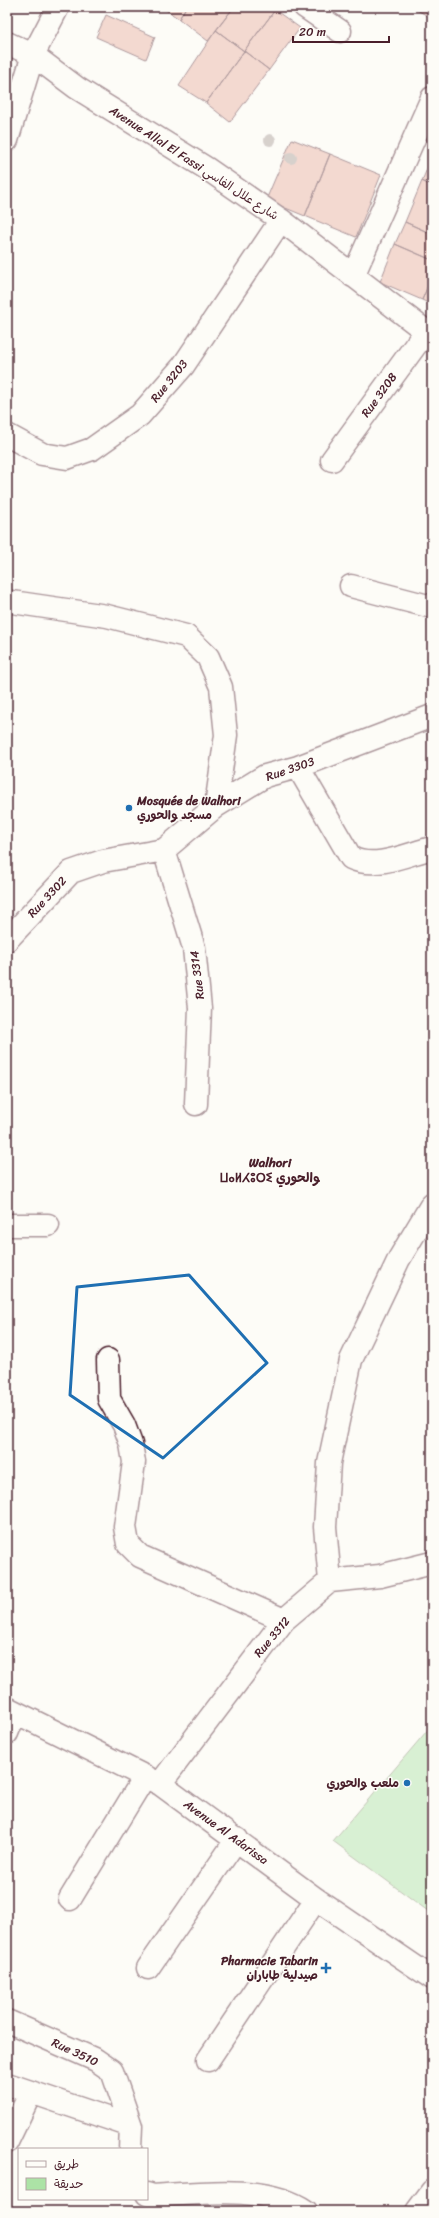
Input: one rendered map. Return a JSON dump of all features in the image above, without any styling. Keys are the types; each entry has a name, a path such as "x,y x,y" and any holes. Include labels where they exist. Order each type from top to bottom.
{"street":[{"path":"7,140 33,55 58,7"},
{"path":"304,7 340,30"},
{"name":"Avenue Allal El Fassi شارع علال الفاسي","path":"7,43 33,55 77,88 206,168 281,220 429,334"},
{"path":"353,276 432,98"},
{"name":"Rue 3203","path":"7,435 42,454 67,458 92,448 140,415 183,366 281,220"},
{"name":"Rue 3208","path":"332,460 429,334"},
{"path":"351,586 432,607"},
{"path":"12,602 106,616 186,636 208,657 221,687 226,735 216,806"},
{"name":"Rue 3303","path":"164,850 216,806 265,776 298,767 432,716"},
{"path":"298,767 351,858 362,863 372,864 432,848"},
{"name":"Rue 3302","path":"7,940 71,872 103,861 164,850"},
{"name":"Rue 3314","path":"164,850 194,948 200,1008 196,1104"},
{"path":"432,1204 399,1259 351,1360 329,1464 325,1527 330,1581 380,1576 432,1563"},
{"path":"7,1225 48,1225"},
{"path":"108,1360 109,1399 124,1425 131,1444 134,1462 125,1527 128,1544 140,1556 284,1620"},
{"name":"Rue 3312","path":"70,1900 152,1780 284,1620 330,1581"},
{"path":"7,1733 11,1710"},
{"name":"Avenue Al Adarissa","path":"11,1710 152,1780 237,1839 316,1899 432,1978"},
{"path":"148,1968 237,1839"},
{"path":"208,2060 316,1899"},
{"name":"Rue 3510","path":"7,2021 107,2067 114,2075 131,2126 130,2148"},
{"path":"7,2084 131,2126"},
{"path":"7,2142 31,2092"},
{"path":"417,2211 432,2191"},
{"path":"148,2194 152,2196 206,2192 260,2195 294,2203 306,2211"}],"highlighted area":[{"path":"189,1275 267,1363 163,1458 70,1395 77,1287"}],"green space":[{"name":"ملعب والحوري","path":"432,1725 432,1914 333,1841"}],"building":[{"path":"162,7 186,7 179,19"},
{"path":"186,7 234,7 208,41 179,19"},
{"path":"234,7 272,7 275,10 244,51 216,30"},
{"path":"411,7 432,7 432,18"},
{"path":"275,10 300,28 269,70 244,51"},
{"path":"106,15 155,37 146,59 96,37"},
{"path":"216,30 244,51 206,103 179,86"},
{"path":"244,51 269,70 230,122 206,103"},
{"path":"292,139 330,154 305,216 266,200"},
{"path":"330,154 381,175 356,237 305,216"},
{"path":"431,159 432,160 432,186 422,181"},
{"path":"422,181 432,186 432,234 405,222"},
{"path":"405,222 432,234 432,260 395,244"},
{"path":"395,244 432,260 432,276 422,300 380,282"},
{"path":"432,276 432,305 422,300"}],"place":[{"name":"Mosquée de Walhori مسجد والحوري","path":"129,808"},
{"name":"ملعب والحوري","path":"407,1783"},
{"name":"Pharmacie Tabarin صيدلية طاباران","path":"326,1968"}],"district":[{"name":"Walhori ⵡⴰⵍⵃⵓⵔⵉ والحوري","path":"270,1170"}]}
